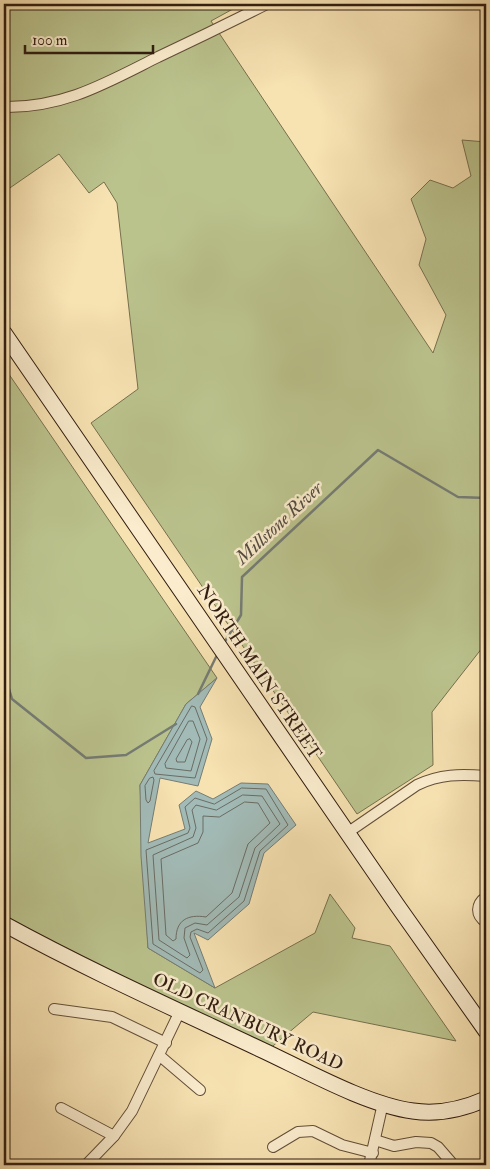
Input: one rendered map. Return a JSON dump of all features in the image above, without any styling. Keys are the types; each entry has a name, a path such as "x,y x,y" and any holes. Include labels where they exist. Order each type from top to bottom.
{"street":[{"path":"4,107 54,103 91,90 267,4"},
{"name":"NORTH MAIN STREET","path":"4,333 347,833 486,1031"},
{"path":"347,833 416,785 429,779 457,773 486,776"},
{"path":"486,897 480,901 478,910 481,918 486,922"},
{"name":"OLD CRANBURY ROAD","path":"4,924 62,956 326,1080 383,1103 412,1111 439,1112 458,1109 486,1099"},
{"path":"54,1009 112,1017 166,1044"},
{"path":"86,1165 114,1136 137,1103 180,1011"},
{"path":"160,1056 200,1090"},
{"path":"369,1165 383,1103"},
{"path":"61,1108 114,1136"},
{"path":"273,1147 298,1132 313,1131 342,1145 373,1153"},
{"path":"375,1140 394,1146 416,1142 430,1143 442,1151 451,1162"}],"green space":[{"path":"4,4 242,4 211,21 433,353 446,315 419,265 426,239 411,199 430,180 453,188 471,176 462,140 486,142 486,643 432,712 433,765 357,814 91,423 138,389 117,203 104,182 89,193 59,154 4,192"},
{"path":"4,367 217,678 186,704 140,785 148,948 215,988 315,933 330,894 355,928 352,938 390,946 456,1041 313,1012 267,1051 4,916"}],"water":[{"path":"217,678 200,707 212,739 198,786 160,778 148,843 185,829 179,805 196,791 213,799 241,783 268,784 296,825 264,853 249,904 208,940 194,933 215,988 148,948 141,856 140,785 186,704"}],"waterway":[{"name":"Millstone River","path":"224,643 241,615 242,577 378,450 458,497 486,498"},
{"name":"Millstone River","path":"198,694 217,655"},
{"name":"Millstone River","path":"4,672 12,699 86,758 126,755 176,724"}]}
